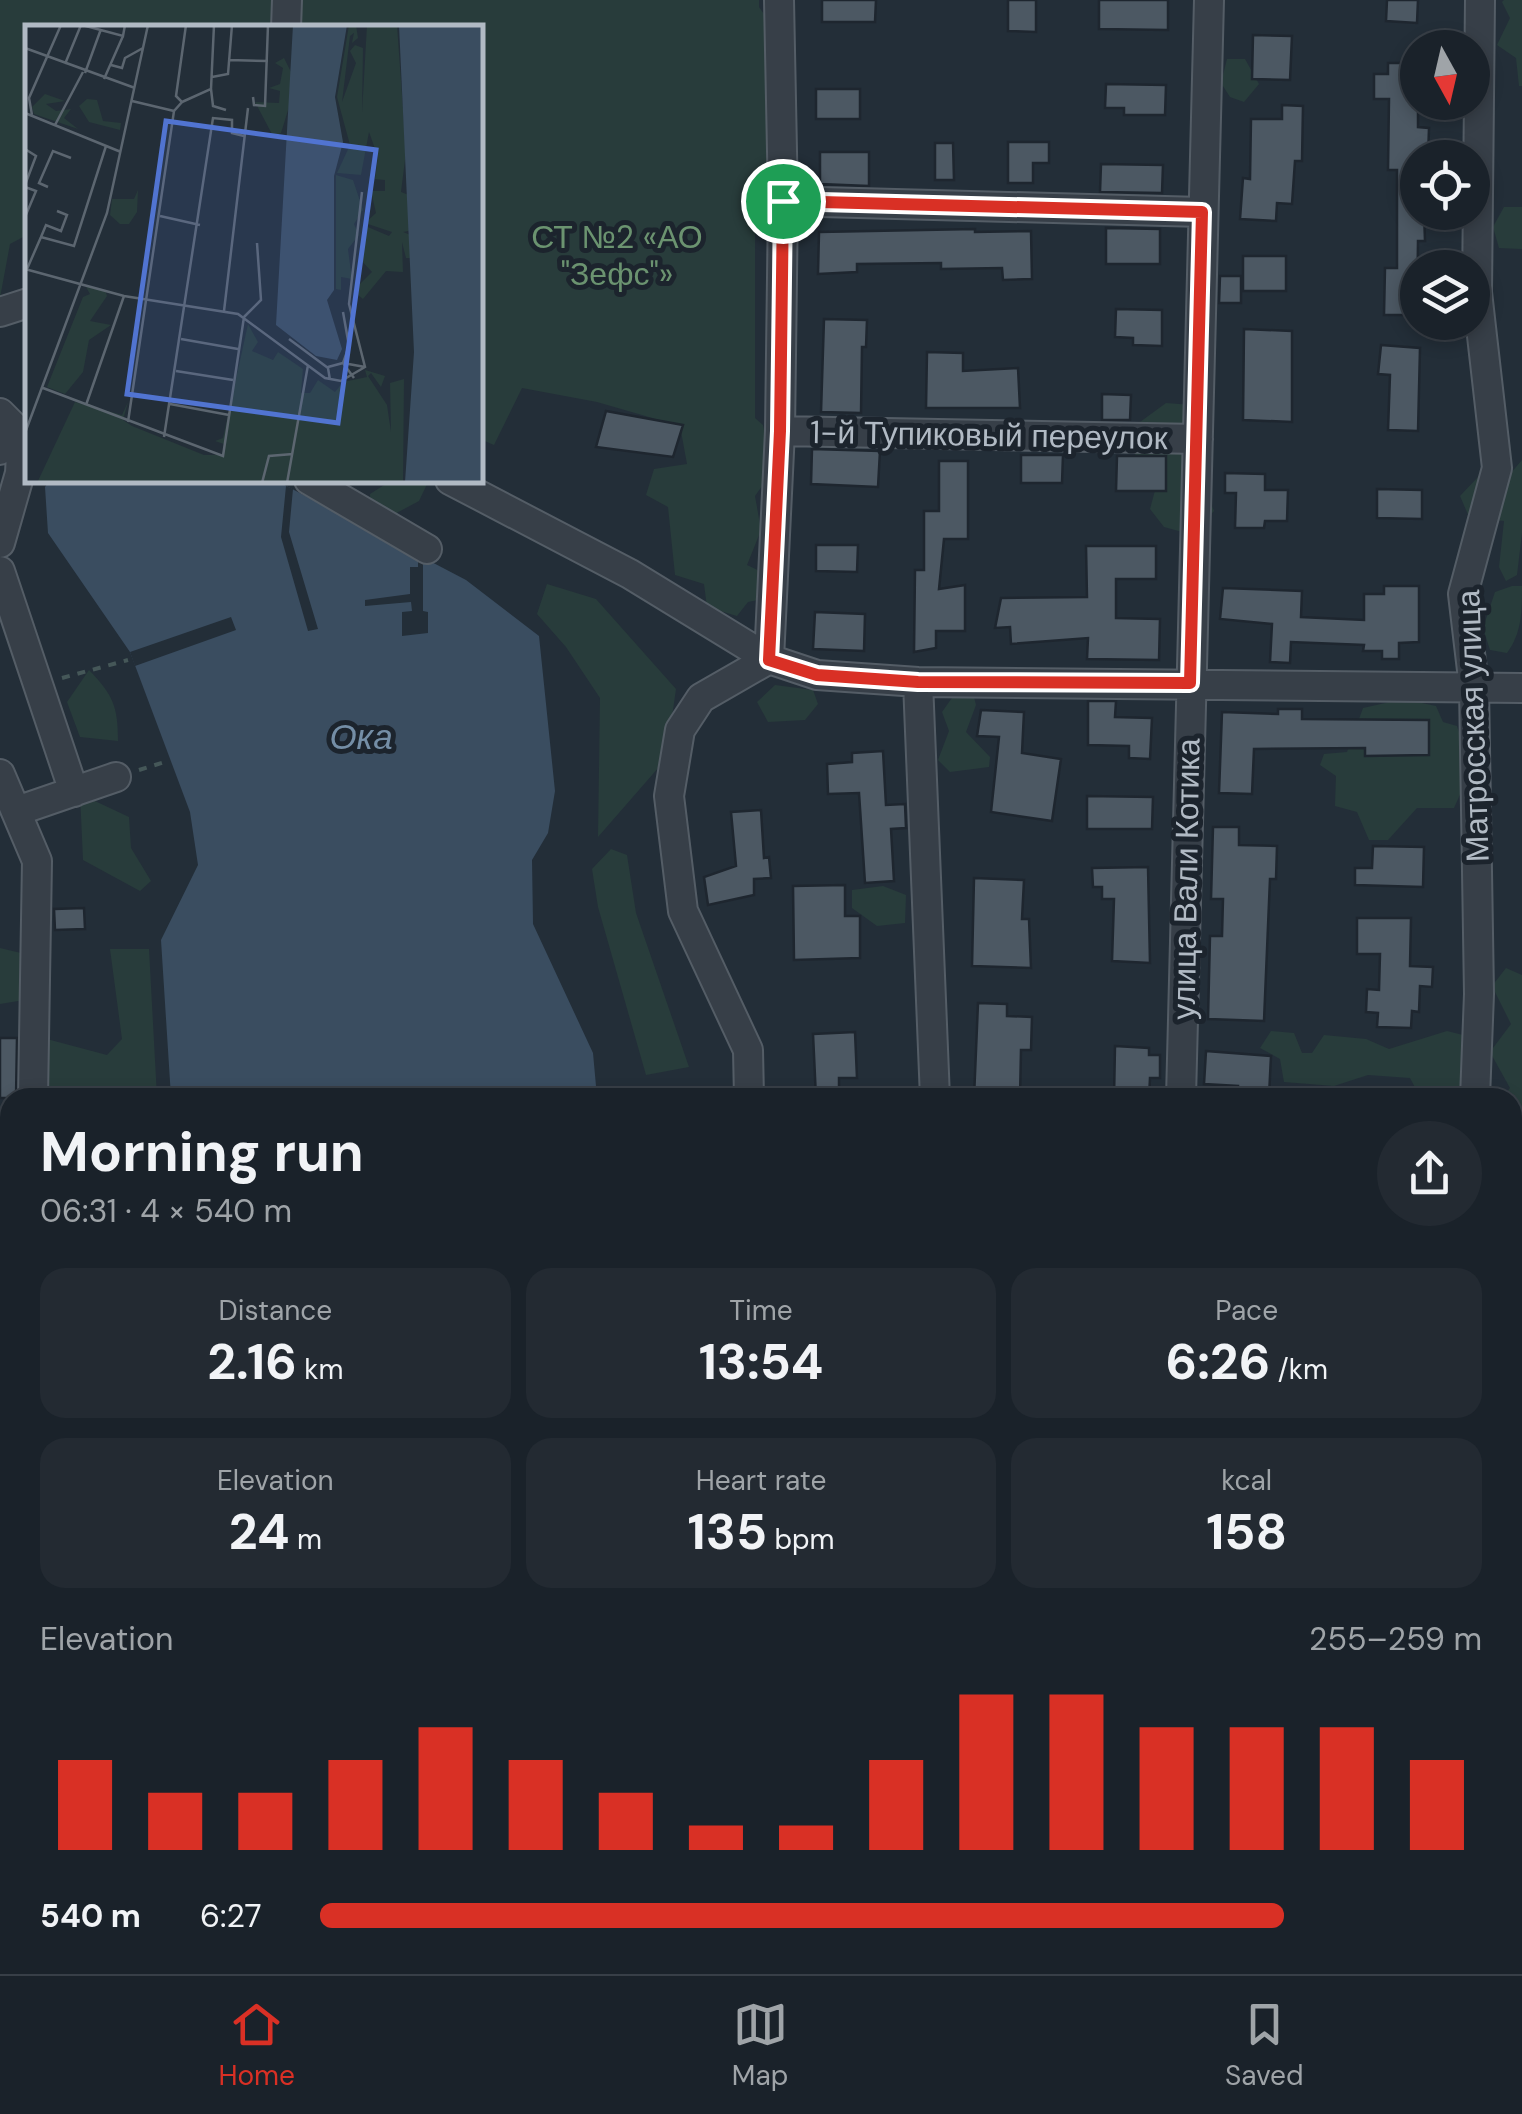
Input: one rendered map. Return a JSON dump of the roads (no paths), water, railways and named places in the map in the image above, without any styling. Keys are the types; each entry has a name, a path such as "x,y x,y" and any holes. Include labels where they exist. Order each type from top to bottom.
{"street":[{"path":"286,25 287,0"},
{"path":"769,660 780,431 783,201 779,0"},
{"name":"улица Вали Котика","path":"1181,1088 1209,0"},
{"name":"Матросская улица","path":"1475,1088 1479,994 1474,687 1463,594 1497,468 1476,292 1480,0"},
{"path":"783,201 1202,212"},
{"path":"0,312 25,304"},
{"path":"0,412 17,440 20,473 0,543"},
{"name":"1-й Тупиковый переулок","path":"780,431 1198,439"},
{"path":"311,482 428,549"},
{"path":"454,482 630,574 769,660 817,675 918,682 1522,688"},
{"path":"0,571 74,792"},
{"path":"749,1088 748,1050 684,911 669,796 680,730 701,698 769,660"},
{"path":"918,682 935,1088"},
{"path":"0,774 37,861 33,1088"},
{"path":"17,811 116,777"}],"water":[{"name":"Ока","path":"49,482 279,482 466,580 539,636 555,791 548,833 532,860 533,924 593,1053 596,1088 170,1088 161,940 198,865 190,812 130,652 48,533 45,487"}],"park label":[{"name":"СТ №2 «АО \"Зефс\"»","path":"617,256"}]}
